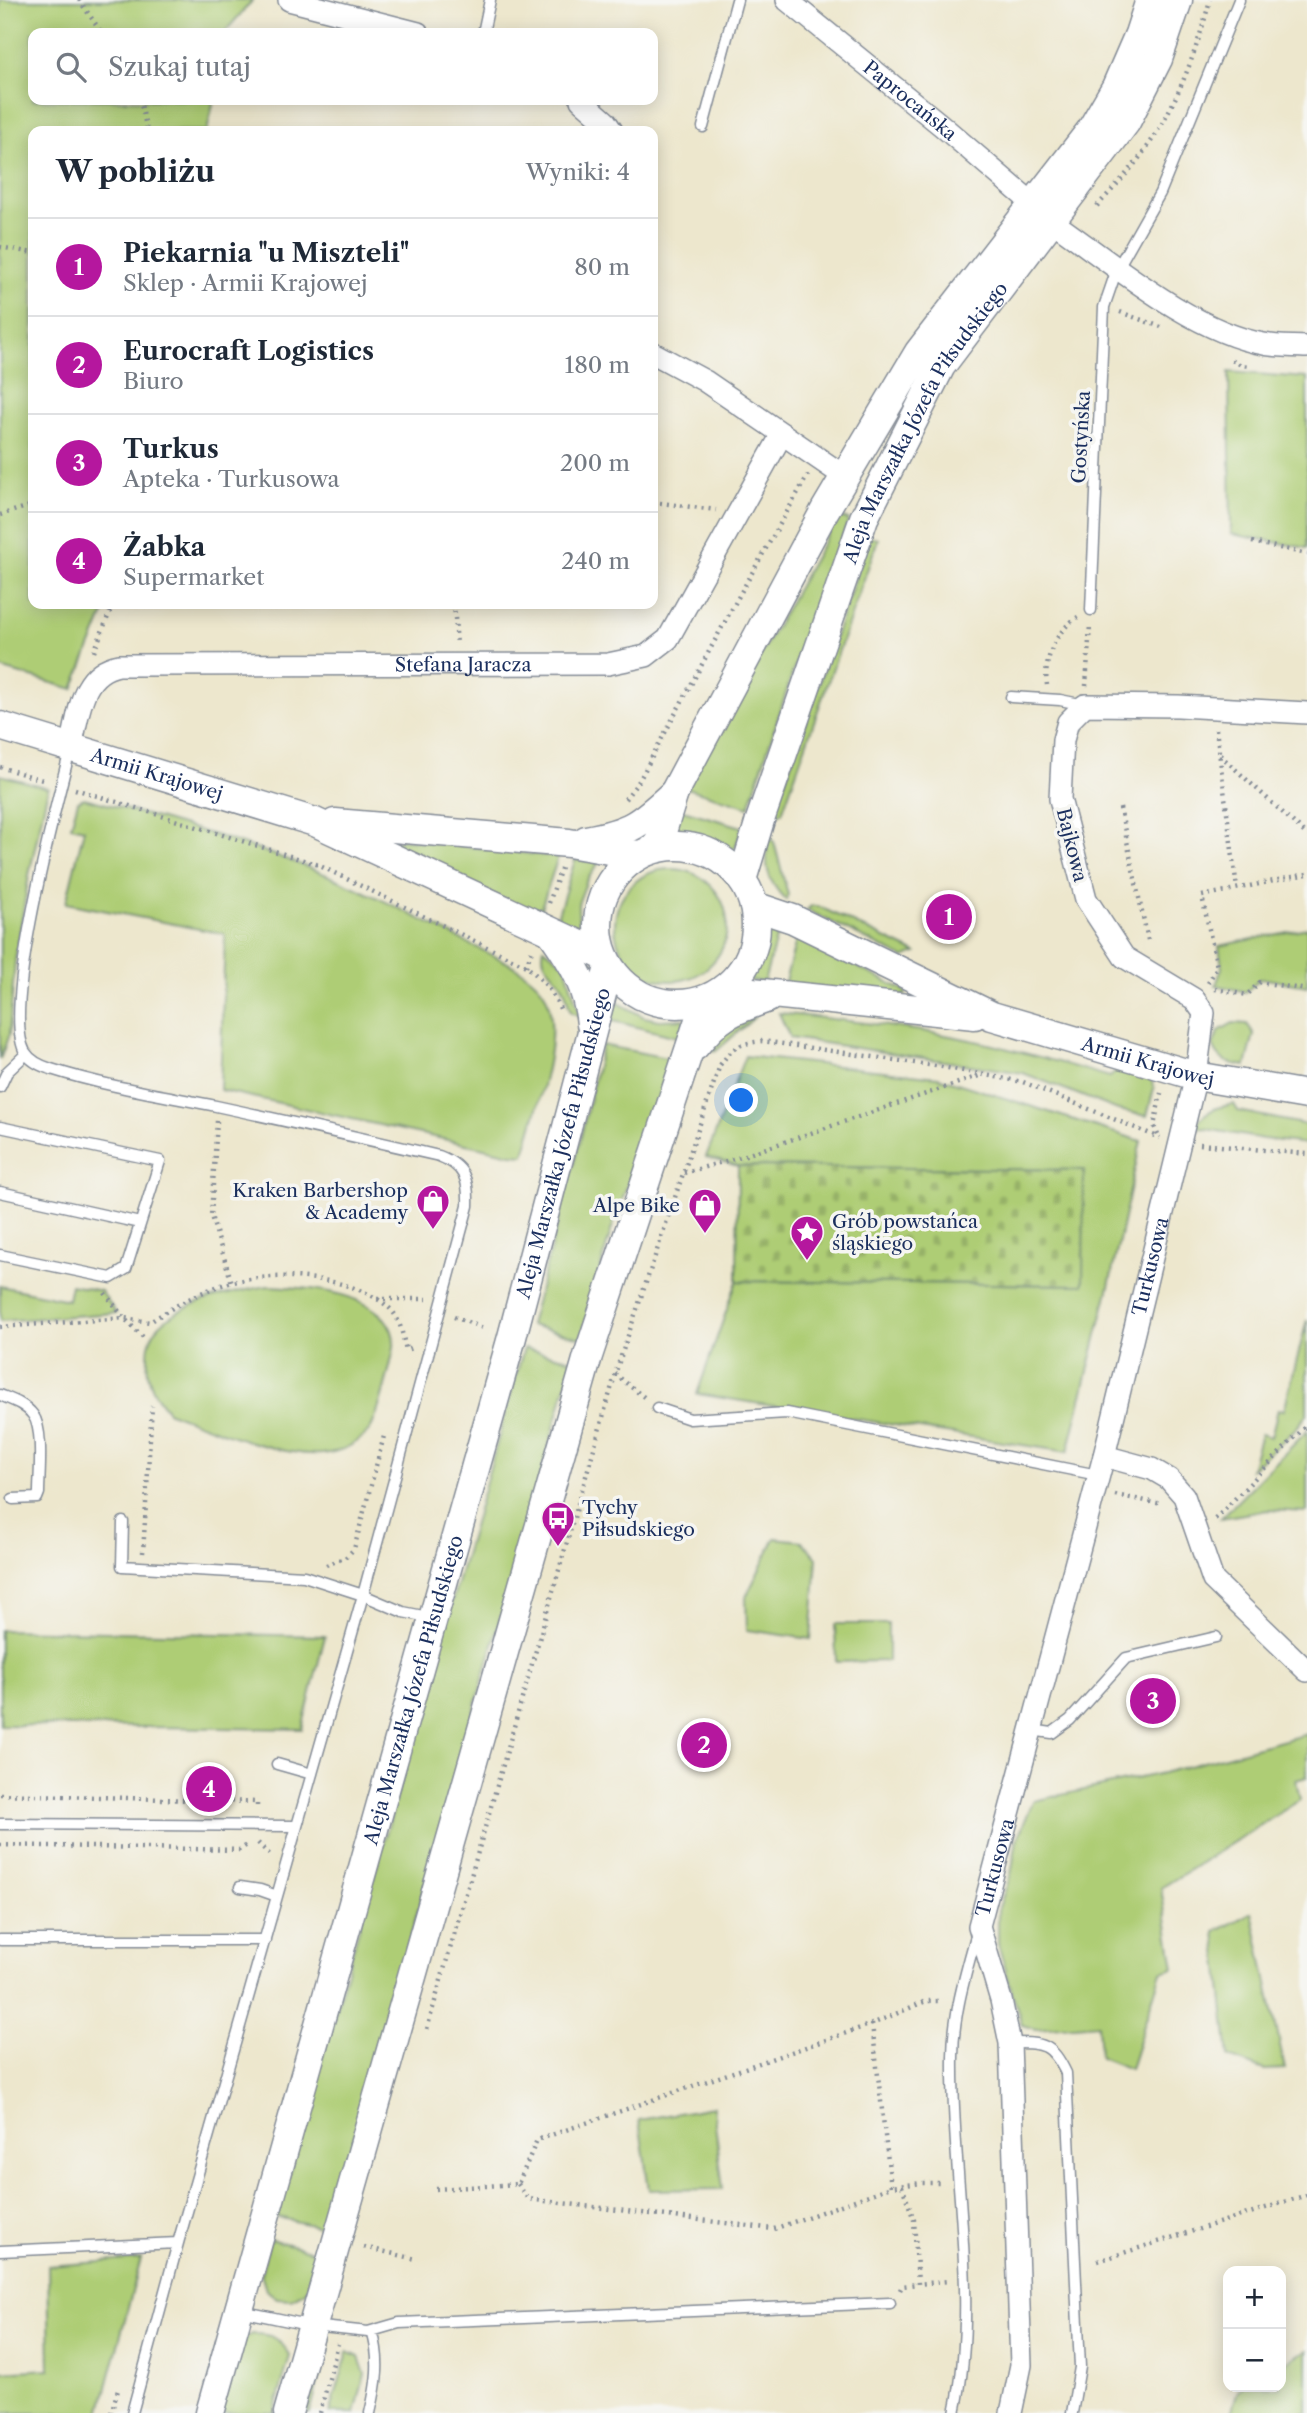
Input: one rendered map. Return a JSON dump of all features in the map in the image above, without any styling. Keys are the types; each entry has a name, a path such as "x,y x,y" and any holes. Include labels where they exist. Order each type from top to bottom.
{"main road":[{"name":"Aleja Marszałka Józefa Piłsudskiego","path":"742,880 760,820 864,518 941,366 1043,213 1116,87 1139,34 1150,0"},
{"name":"Aleja Marszałka Józefa Piłsudskiego","path":"648,852 674,793 844,476 919,352 1126,122 1158,59 1178,0"},
{"name":"Armii Krajowej","path":"0,726 315,822 546,930 606,961"},
{"path":"569,843 618,834 643,821 674,793"},
{"path":"760,820 758,863 762,883 772,898 793,919"},
{"name":"Armii Krajowej","path":"315,822 648,852"},
{"path":"681,846 705,850 726,862 742,880 754,906 757,929 752,952 741,972 715,994 685,1005 662,1004 641,997 623,984 606,961 597,932 598,909 606,888 620,869 648,852 681,846"},
{"name":"Armii Krajowej","path":"754,906 793,919 992,1016 1196,1076 1307,1095"},
{"path":"546,930 577,970 592,1034"},
{"name":"Aleja Marszałka Józefa Piłsudskiego","path":"210,2413 512,1337 592,1034 606,961"},
{"path":"288,2413 588,1356 687,1057 715,994"},
{"name":"Armii Krajowej","path":"715,994 774,996 992,1016"},
{"path":"687,1057 711,1026 731,1011 774,996"}],"street":[{"path":"289,0 398,28"},
{"name":"Paprocańska","path":"788,0 941,125 1043,213 1117,269 1218,330 1264,344 1307,347"},
{"path":"587,105 609,126"},
{"path":"658,356 693,373 844,476"},
{"name":"Stefana Jaracza","path":"71,747 88,685 99,673 119,665 608,664 651,654 673,631 782,433"},
{"path":"1086,699 1307,713"},
{"name":"Bajkowa","path":"1086,699 1068,722 1063,740 1060,799 1086,899 1124,957 1194,999 1205,1013 1196,1076"},
{"name":"Turkusowa","path":"1011,2413 1021,2365 1010,2043 1001,2000 979,1926 1099,1474 1196,1076"},
{"path":"1099,1474 1152,1469 1169,1479 1184,1496 1213,1580 1307,1671"}],"lane":[{"path":"484,28 490,0"},
{"path":"703,127 737,0"},
{"name":"Gostyńska","path":"1091,610 1104,307 1117,269 1160,193 1239,0"},
{"path":"1011,697 1086,699"},
{"path":"71,747 26,945 18,1024 26,1054 37,1064 50,1069 121,1087 452,1161 463,1173 468,1188 468,1206 363,1594 132,2413"},
{"path":"0,1087 7,1072 26,1054"},
{"path":"0,1127 160,1161 126,1269 111,1278 0,1255"},
{"path":"0,1192 140,1223"},
{"path":"0,1395 22,1405 33,1415 39,1426 39,1493 37,1498 13,1499"},
{"path":"657,1408 690,1419 787,1413 1099,1474"},
{"path":"123,1522 122,1566 304,1576 363,1594 403,1612 433,1618"},
{"path":"1031,1730 1052,1732 1070,1720 1126,1658 1216,1637"},
{"path":"277,1764 312,1774"},
{"path":"0,1824 297,1826"},
{"path":"240,1887 277,1896"},
{"path":"955,2413 965,2349 953,2055 958,2001 979,1926"},
{"path":"0,1940 265,1940"},
{"path":"1010,2043 1039,2043 1056,2053 1066,2073 1080,2367 1072,2413"},
{"path":"0,2250 178,2243"},
{"path":"239,2311 313,2326 372,2331 399,2323 890,2304"},
{"path":"370,2413 378,2373 376,2343 372,2331"}],"path":[{"path":"79,0 99,28"},
{"path":"140,105 146,126"},
{"path":"0,247 28,252"},
{"path":"618,805 639,781 740,594 818,458"},
{"path":"658,503 720,511 714,523"},
{"path":"0,514 28,506"},
{"path":"1252,542 1307,554"},
{"path":"454,609 457,650"},
{"path":"1086,699 1091,610"},
{"path":"1049,699 1045,678 1049,656 1058,637 1072,621 1091,610"},
{"path":"96,646 104,647"},
{"path":"1237,888 1220,755 1307,835"},
{"path":"0,767 316,864 527,966 541,978 552,993 562,1018"},
{"path":"1120,808 1151,957"},
{"path":"527,966 546,930 569,843"},
{"path":"1307,874 1202,896 1217,967 1206,987 1247,995 1260,982 1307,990"},
{"path":"426,2032 615,1374 720,1065 732,1049 741,1044 762,1041 985,1075 1023,1082 1158,1137 1181,1142 1307,1154"},
{"path":"683,1173 740,1157 985,1075"},
{"path":"1158,1137 1154,1126 1161,1093"},
{"path":"217,1117 211,1216 232,1283"},
{"path":"103,1276 102,1288 124,1318 144,1337"},
{"path":"0,1327 124,1318 150,1322 176,1304 219,1286 252,1279 290,1276 342,1285 367,1293 389,1307 400,1324 406,1350 415,1347"},
{"path":"431,1287 426,1307 483,1328"},
{"path":"376,1299 428,1299"},
{"path":"615,1374 657,1408"},
{"path":"143,1560 152,1406"},
{"path":"1099,1474 1174,1507 1197,1537 1307,1425"},
{"path":"322,1565 345,1558 354,1549 384,1436"},
{"path":"0,1794 257,1802 257,1826"},
{"path":"0,1845 239,1850 248,1844 260,1843 270,1855 287,1861"},
{"path":"518,2184 537,2140 872,2024 926,2001 958,2001"},
{"path":"872,2024 891,2187"},
{"path":"518,2184 528,2199 774,2229 891,2187 921,2183 958,2183"},
{"path":"436,2189 518,2184"},
{"path":"902,2186 914,2220 918,2284 963,2279"},
{"path":"1098,2261 1307,2195"},
{"path":"361,2255 364,2247 416,2259"},
{"path":"320,2413 342,2329"}],"green space":[{"path":"0,0 253,0 228,28 28,28 28,105 213,105 208,126 28,126 28,609 106,609 73,689 0,668"},
{"path":"1229,372 1307,378 1307,548 1231,534"},
{"path":"838,516 849,520 815,604 749,807 686,788"},
{"path":"870,536 878,539 782,813 774,813"},
{"path":"0,775 48,788 29,875 15,961 9,1034 0,1060"},
{"path":"84,798 199,830 312,869 500,959 534,981 547,999 551,1016 551,1036 545,1077 524,1155 220,1090 225,934 66,903 84,829 71,826 78,801"},
{"path":"676,808 742,827 736,846 732,850 725,849 690,835 673,833"},
{"path":"768,837 774,842 788,895 786,900 774,886 768,871"},
{"path":"402,839 558,857 537,920 394,845 395,841"},
{"path":"575,860 596,861 598,864 587,880 578,904 579,933 554,927"},
{"path":"671,869 692,873 711,885 723,904 727,925 723,946 711,965 692,977 671,981 650,977 631,965 619,946 615,925 619,904 631,885 650,873"},
{"path":"811,906 818,906 916,953 904,958 807,910"},
{"path":"767,921 779,928 764,982 750,981 748,977 760,950 763,925"},
{"path":"1307,928 1307,986 1261,978 1246,992 1216,985 1222,968 1219,946"},
{"path":"797,937 904,990 905,996 784,985"},
{"path":"544,948 565,965 580,1016 571,1012 564,989 546,965"},
{"path":"613,1000 644,1017 660,1020 683,1019 685,1025 681,1038 605,1019"},
{"path":"779,1013 956,1037 1110,1077 1118,1070 1150,1076 1154,1088 1147,1116 1118,1110 1023,1073 790,1038"},
{"path":"755,1017 716,1051 710,1049 722,1027"},
{"path":"1233,1023 1247,1024 1254,1034 1246,1066 1225,1061 1213,1045 1219,1031"},
{"path":"602,1045 672,1059 610,1234 581,1338 530,1325 581,1137"},
{"path":"745,1056 938,1077 1141,1141 1068,1452 697,1394 737,1281 1082,1285 1083,1170 738,1166 706,1157"},
{"path":"1234,1104 1238,1111 1307,1125 1307,1144 1195,1127 1206,1113"},
{"path":"738,1166 1084,1170 1083,1285 737,1281"},
{"path":"71,1285 101,1291 116,1313 0,1321 0,1286 68,1300"},
{"path":"268,1286 314,1289 345,1296 372,1308 391,1328 394,1347 376,1414 366,1434 346,1448 329,1453 292,1452 226,1434 169,1412 152,1388 148,1374 149,1346 157,1329 168,1318 183,1309 218,1296"},
{"path":"1307,1320 1307,1415 1294,1431 1251,1469 1261,1434 1271,1437 1278,1409 1284,1410"},
{"path":"524,1348 573,1360 328,2229 277,2217"},
{"path":"1307,1431 1307,1512 1268,1510 1221,1518"},
{"path":"775,1538 802,1541 817,1558 811,1639 747,1630 746,1597"},
{"path":"835,1624 888,1624 888,1661 836,1662"},
{"path":"0,1630 325,1636 302,1729 0,1725"},
{"path":"1307,1734 1307,1777 1296,1780 1300,1800 1161,1888 1174,1968 1161,1972 1130,2069 1100,2057 1098,2024 1035,2029 1022,2025 998,1944 998,1910 1011,1874 1017,1840 1033,1801 1163,1773"},
{"path":"1252,1912 1285,2069 1264,2070 1229,2057 1215,1932"},
{"path":"713,2107 723,2189 649,2190 639,2120"},
{"path":"270,2239 320,2253 306,2291 291,2299 277,2298 266,2290 261,2274"},
{"path":"141,2259 100,2413 0,2413 0,2372 50,2369 48,2266"},
{"path":"252,2334 275,2338 290,2356 274,2413 220,2413 239,2342"},
{"path":"1307,2350 1307,2413 1231,2413 1237,2392 1286,2392 1286,2362"},
{"path":"348,2352 359,2357 365,2374 355,2413 330,2413"},
{"path":"324,2359 310,2413 301,2413 315,2368"}],"place":[{"name":"Piekarnia \"u Miszteli\"","path":"949,917"},
{"name":"Kraken Barbershop & Academy","path":"433,1231"},
{"name":"Alpe Bike","path":"705,1235"},
{"name":"Grób powstańca śląskiego","path":"807,1262"},
{"name":"Tychy Piłsudskiego","path":"558,1548"},
{"name":"Turkus","path":"1153,1701"},
{"name":"Eurocraft Logistics","path":"704,1745"},
{"name":"Żabka","path":"209,1789"}]}
